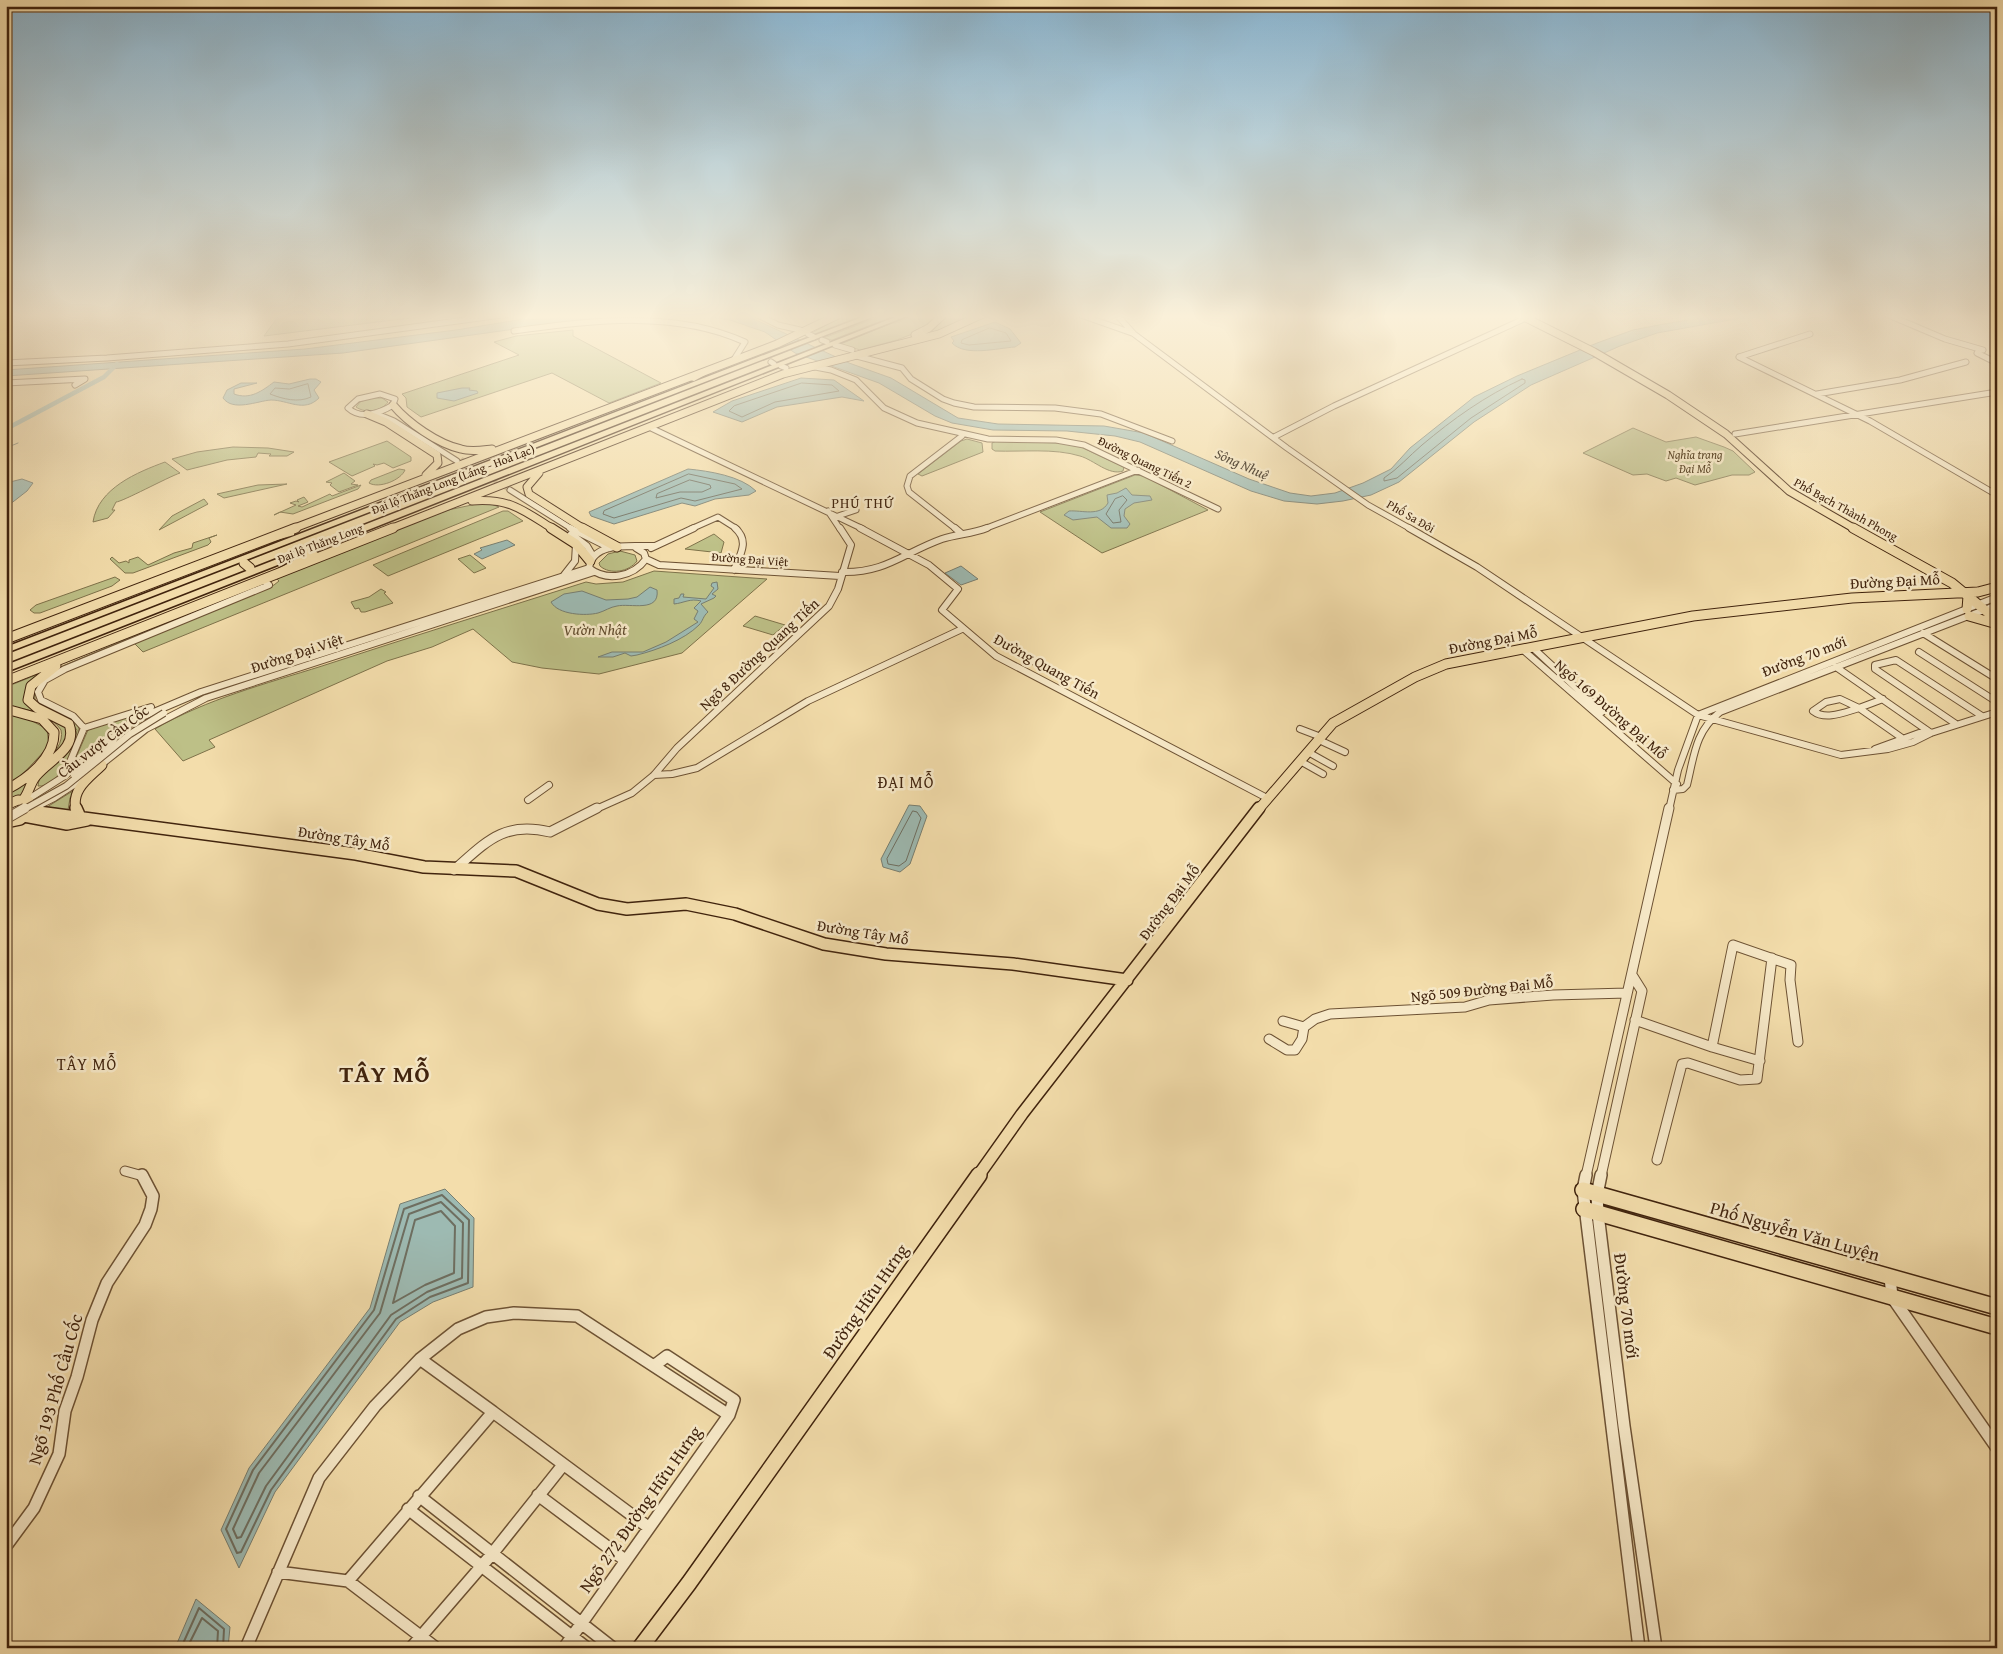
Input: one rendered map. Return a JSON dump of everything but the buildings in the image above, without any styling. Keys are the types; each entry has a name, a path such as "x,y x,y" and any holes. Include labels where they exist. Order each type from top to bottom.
{"highway":[{"path":"504,458 665,391"},
{"name":"Đại lộ Thăng Long (Láng - Hoà Lạc)","path":"6,650 420,485 504,458 678,391"},
{"name":"Đại lộ Thăng Long (Láng - Hoà Lạc)","path":"6,669 712,391"},
{"path":"505,472 727,391"},
{"path":"249,545 350,515 420,485"},
{"path":"274,574 349,536 464,488"}],"main road":[{"path":"420,485 507,446 653,391"},
{"name":"Đại lộ Thăng Long","path":"701,406 730,391"},
{"name":"Đại lộ Thăng Long","path":"6,681 78,653 250,569 274,574 741,391"},
{"name":"Phố Bạch Thành Phong","path":"1663,391 1716,426 1782,486 1819,509 1902,552 1968,594"},
{"name":"Phố Bạch Thành Phong","path":"1664,391 1735,434 1791,485 1825,507 1911,551 1968,594"},
{"path":"391,407 455,448 477,450 507,446"},
{"path":"371,414 437,455 436,466 420,485"},
{"path":"547,467 529,482 527,486 529,494 613,547"},
{"path":"1782,486 1791,485"},
{"path":"456,504 491,499 510,502 576,544 591,564"},
{"path":"6,639 249,545"},
{"path":"232,552 250,569"},
{"name":"Đường Đại Mỗ","path":"1127,980 1267,798 1333,723 1426,672 1446,664 1677,618 1852,598 1968,594 1997,587"},
{"path":"1968,594 1989,606 1997,622 1968,612 1968,594"},
{"path":"7,820 27,807 40,773 66,748 72,734 72,728 65,720 31,704 28,700 29,690 47,672 78,653"},
{"path":"6,709 24,712 46,722 54,729 56,737 52,749 41,763 19,783 6,790"},
{"path":"80,817 74,808 74,796 102,765"},
{"path":"6,804 27,807"},
{"name":"Đường Tây Mỗ","path":"27,807 80,817 356,854 453,870 516,871 598,904 627,909 686,904 735,914 824,944 886,954 1013,964 1127,980"},
{"name":"Đường Tây Mỗ","path":"27,807 66,824 93,818"},
{"name":"Đường Hữu Hưng","path":"640,1648 690,1583 1022,1114 1127,980"},
{"name":"Phố Nguyễn Văn Luyện","path":"1583,1190 1997,1307"},
{"path":"1584,1209 1786,1265 1997,1327"}],"street":[{"path":"867,391 884,408 930,428 961,434"},
{"path":"930,391 954,403 974,407 1055,408 1113,416 1172,441"},
{"name":"Phố Sa Đôi","path":"1212,391 1344,488 1477,566 1698,715 1708,720 1841,755 1852,756 1874,750"},
{"path":"1274,437 1366,391"},
{"path":"1811,391 1857,414 1997,495"},
{"path":"1817,394 1834,391"},
{"path":"1735,434 1997,392"},
{"path":"371,414 391,407 395,399 380,394 365,396 349,405 348,408 353,413 371,414 394,421 459,460 400,420 391,407"},
{"name":"Đường Quang Tiến","path":"649,427 828,511 929,565 958,589 941,608 962,629 996,656 1267,798"},
{"path":"961,434 910,476 907,486 909,492 962,534"},
{"name":"Đường Quang Tiến 2","path":"961,434 988,439 1077,443 1091,447 1218,509"},
{"name":"Đường Đại Việt","path":"27,807 126,726 150,712 180,700 491,602 591,564 618,576 659,564 734,570 856,574 874,570 911,556 928,546 962,534 972,534 1138,470"},
{"path":"613,547 591,564 587,546 507,490 578,533 613,547 636,548 654,546 718,516 740,530 744,538 745,544 734,570"},
{"path":"838,516 856,510"},
{"name":"Ngõ 8 Đường Quang Tiến","path":"453,870 505,830 530,827 550,832 574,818 632,793 654,775 677,748 829,606 838,589 851,545 828,511"},
{"path":"562,576 569,571 575,561 578,552 576,544"},
{"path":"638,569 654,546"},
{"name":"Đường Đại Việt","path":"636,548 646,557 659,564"},
{"name":"Đường Đại Việt","path":"27,807 65,792 156,722 219,693 491,602 591,564"},
{"path":"84,728 73,716 41,700 38,692 45,680 65,668 269,585 250,569"},
{"name":"Đường 70 mới","path":"1698,715 1968,612 1989,606 1997,597"},
{"name":"Đường 70 mới","path":"1708,720 1720,712 1923,633 1968,612"},
{"path":"654,775 672,774 697,768 808,701 962,629"},
{"path":"1923,633 1997,679"},
{"path":"1002,644 1044,666"},
{"name":"Ngõ 169 Đường Đại Mỗ","path":"1532,648 1675,783"},
{"name":"Ngõ 169 Đường Đại Mỗ","path":"1522,649 1675,783"},
{"path":"1919,652 1997,702"},
{"path":"1956,724 1874,669 1875,665 1896,660 1982,716"},
{"path":"1836,667 1931,732"},
{"name":"Cầu vượt Cầu Cốc","path":"7,820 66,786 130,734 164,713 219,693"},
{"path":"1883,700 1858,707 1824,717 1814,714 1813,711 1838,698 1849,701 1858,707 1902,738"},
{"path":"84,728 180,700"},
{"name":"Cầu vượt Cầu Cốc","path":"7,820 31,802 67,780 126,731 169,705"},
{"path":"1874,750 1902,738 1931,732 1997,712"},
{"path":"1640,1648 1583,1190 1675,783 1689,733 1698,715"},
{"path":"1685,787 1700,731 1708,720"},
{"path":"63,777 84,728"},
{"path":"1300,729 1345,752"},
{"path":"1874,750 1888,750 1925,737 1931,732"},
{"path":"1308,752 1333,766"},
{"path":"1300,761 1323,774"},
{"path":"1675,783 1685,787"},
{"path":"1675,783 1685,787"},
{"path":"528,800 549,785"},
{"path":"1712,1047 1733,945 1791,966 1790,980 1798,1042"},
{"path":"1657,1160 1682,1064 1688,1063 1740,1080 1757,1079 1772,958"},
{"name":"Đường 70 mới","path":"1632,974 1642,991 1597,1195 1624,1426 1656,1648"},
{"name":"Ngõ 509 Đường Đại Mỗ","path":"1304,1027 1315,1019 1330,1014 1465,1007 1489,1000 1567,994 1627,993"},
{"path":"1269,1039 1287,1050 1295,1050 1302,1039 1304,1027 1283,1020"},
{"path":"1635,1020 1712,1047 1760,1061"},
{"name":"Ngõ 193 Phố Cầu Cốc","path":"6,1546 34,1508 59,1454 65,1411 77,1377 92,1320 107,1283 145,1225 151,1209 153,1196 142,1174 125,1171"},
{"path":"1890,1277 1892,1297 1997,1448"},
{"name":"Ngõ 272 Đường Hữu Hưng","path":"420,1359 458,1329 486,1317 514,1313 552,1313 577,1316 655,1365 729,1415 564,1648"},
{"path":"246,1648 320,1478 375,1406 420,1359 648,1527"},
{"path":"348,1581 493,1412"},
{"path":"1611,1423 1624,1426"},
{"path":"411,1648 492,1554 562,1465"},
{"path":"538,1495 625,1560"},
{"path":"419,1496 613,1648"},
{"path":"408,1509 587,1648"},
{"path":"278,1572 348,1581 436,1648"}],"green space":[{"path":"410,391 498,391 421,417 407,407 406,398 402,394"},
{"path":"587,391 640,391 609,403"},
{"path":"370,398 382,398 388,402 382,408 369,411 356,407 360,402"},
{"name":"Nghĩa trang Đại Mỗ","path":"1633,428 1666,442 1696,437 1724,447 1733,451 1755,472 1749,475 1732,475 1695,485 1676,478 1666,481 1647,474 1633,475 1583,453"},
{"path":"967,439 982,443 983,452 922,476 918,474 961,441"},
{"path":"387,441 411,457 411,461 393,468 384,463 373,464 375,466 352,476 329,462"},
{"path":"996,441 1059,443 1081,447 1124,467 1123,471 1118,472 1107,470 1080,456 1060,452 995,451 992,449 992,443"},
{"path":"233,447 268,448 294,452 287,456 269,456 271,454 258,453 256,457 227,460 187,470 172,459 197,452"},
{"path":"165,462 180,473 116,502 112,510 115,510 108,518 93,522 96,510 111,491 132,476"},
{"path":"399,469 405,470 403,474 394,480 378,485 369,483 371,480"},
{"path":"344,473 355,481 351,484 358,485 339,492 330,485 332,483 326,482"},
{"path":"1135,475 1144,476 1208,510 1102,553 1040,512"},
{"path":"287,484 224,498 217,494 258,485"},
{"path":"361,485 358,489 293,514 280,512 296,505 290,503 299,502 297,500 304,497 308,502 298,506 302,507 330,494 332,496"},
{"path":"204,499 208,504 159,530 172,516"},
{"path":"486,502 499,507 143,652 134,643 274,585 279,581 275,577 448,510"},
{"path":"503,511 508,511 523,521 388,576 373,565"},
{"path":"714,534 724,542 721,553 685,549"},
{"path":"217,535 209,538 211,542 208,545 133,573 125,573 110,559 112,557 119,563 126,561 129,563 129,560 138,557 148,565 174,553 192,548 193,543"},
{"path":"620,551 635,555 637,561 634,565 619,571 609,571 600,566 599,563 608,554"},
{"path":"470,555 486,568 474,573 458,559"},
{"name":"Vườn Nhật","path":"654,571 767,579 682,653 599,674 542,668 512,662 473,629 432,647 387,661 209,740 215,747 183,761 155,729 195,709 237,693 421,634 586,582 596,584 623,582"},
{"path":"115,577 120,580 112,586 40,613 34,613 30,610 36,605"},
{"path":"261,583 262,586 45,677 35,688 35,700 40,704 72,717 79,728 75,749 62,771 46,785 38,786 44,772 70,747 75,739 77,730 68,719 32,701 30,692 41,678 53,670"},
{"path":"381,589 386,592 384,593 393,603 365,612 361,612 359,608 355,609 351,602 369,597"},
{"path":"755,616 785,625 773,635 743,626"},
{"path":"41,673 25,694 27,702 64,726 67,731 67,741 25,795 6,801 6,792 51,757 61,739 61,730 44,716 29,710 6,706 6,687"},
{"path":"6,713 21,715 47,729 49,746 20,777 6,784"},
{"path":"133,715 78,762 74,762 88,730"},
{"path":"76,789 70,798 68,810 47,807"}],"water":[{"path":"226,391 234,391 234,394 240,396 251,395 260,391 315,391 319,398 308,405 296,405 271,400 239,405 227,402 223,398"},
{"path":"477,391 478,393 454,401 437,398 437,393"},
{"path":"761,391 850,391 864,401 842,397 777,407 742,422 713,412 732,401"},
{"path":"893,391 913,391 958,418 998,424 1104,426 1144,433 1249,479 1290,493 1311,496 1335,493 1363,483 1391,469 1410,448 1474,397 1486,391 1521,391 1474,422 1399,482 1371,495 1317,504 1284,501 1251,491 1140,442 1115,436 1067,431 993,430 952,423 935,416"},
{"path":"688,469 733,478 756,491 749,495 715,499 695,506 682,503 614,524 591,516 589,512"},
{"path":"22,479 33,483 27,491 9,505 11,517 6,527 6,483"},
{"path":"1126,488 1132,495 1150,496 1152,500 1134,503 1125,509 1124,516 1130,524 1127,528 1111,528 1097,517 1073,520 1064,515 1069,511 1090,512 1100,510 1108,503 1107,495 1117,493"},
{"path":"507,540 515,545 482,559 474,554 482,550 480,548"},
{"path":"961,566 978,579 961,585 945,573"},
{"path":"717,582 718,589 712,594 716,596 701,604 708,612 699,625 686,635 661,647 637,655 631,656 625,653 613,657 598,657 612,652 643,652 666,642 698,622 694,619 698,611 694,608 701,601 690,600 674,604 674,599 684,594 683,597 706,599 714,588 711,586 712,583"},
{"path":"650,587 657,590 657,597 654,602 643,606 617,606 593,614 566,612 560,610 551,602 564,594 582,591 606,600 628,599 637,597"},
{"path":"909,805 920,806 927,816 910,864 900,872 883,867 881,859"},
{"path":"445,1189 474,1218 473,1287 433,1302 400,1322 275,1492 239,1568 221,1530 249,1468 370,1308 400,1204"},
{"path":"196,1599 230,1627 228,1648 175,1648"}],"waterway":[{"path":"6,429 77,391"},
{"path":"6,448 18,443"}],"tunnel":[{"path":"461,459 510,490"}],"district":[{"name":"PHÚ THỨ","path":"863,503"},
{"name":"ĐẠI MỖ","path":"906,782"},
{"name":"TÂY MỖ","path":"87,1064"},
{"name":"TÂY MỖ","path":"385,1073"}],"water label":[{"name":"Sông Nhuệ","path":"1242,464"}]}
